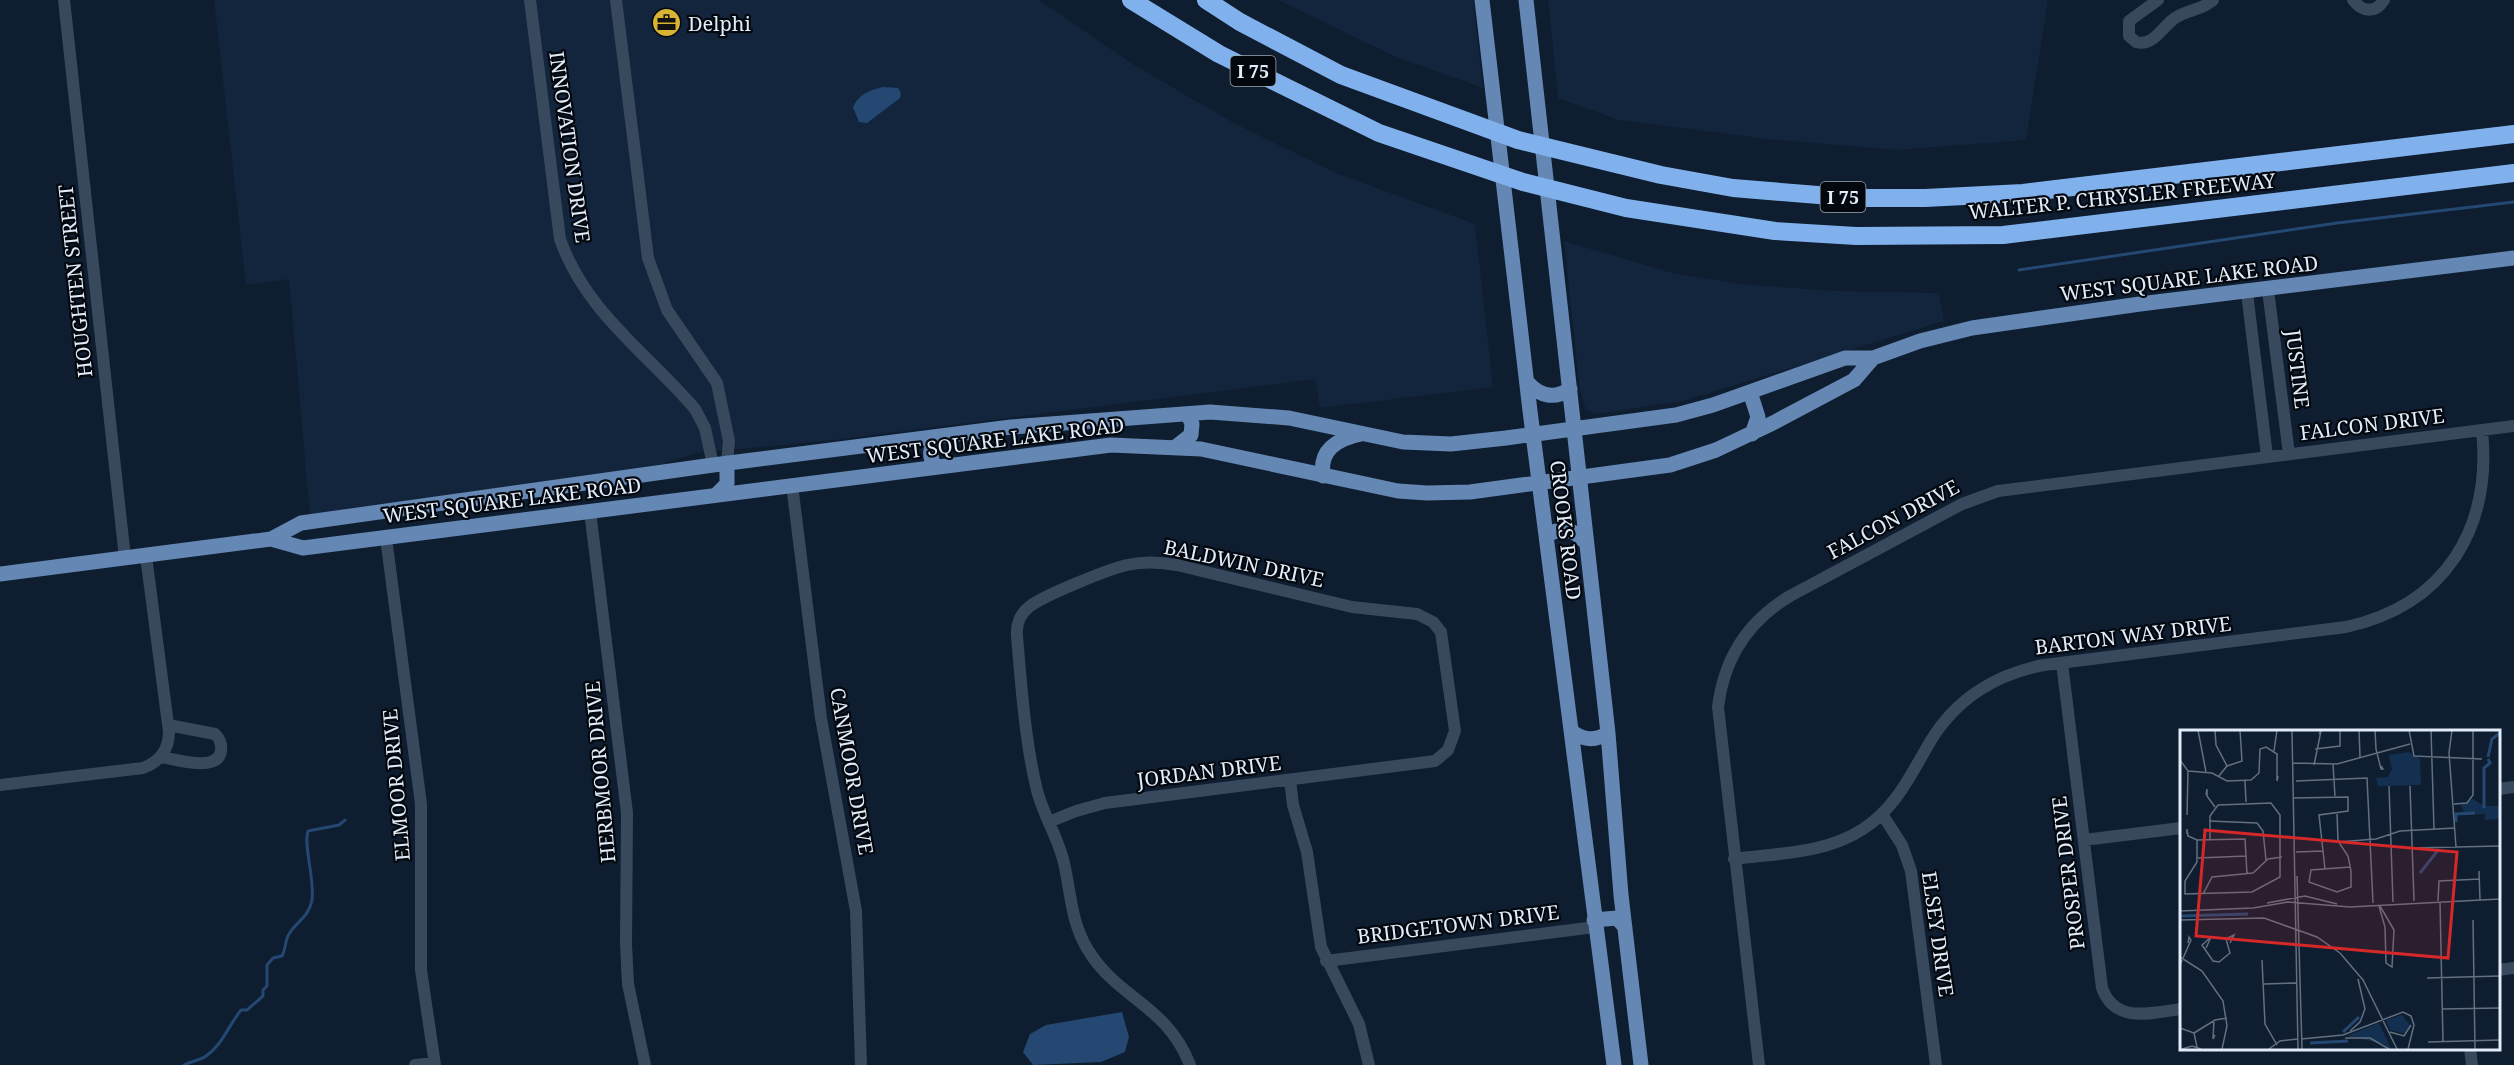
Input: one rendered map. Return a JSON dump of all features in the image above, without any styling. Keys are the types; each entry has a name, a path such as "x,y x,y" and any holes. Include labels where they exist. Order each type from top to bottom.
{"highway":[{"name":"WALTER P. CHRYSLER FREEWAY","path":"1131,0 1219,54 1379,134 1523,182 1626,208 1775,231 1856,236 2002,234 2514,173"},
{"name":"WALTER P. CHRYSLER FREEWAY","path":"1206,0 1240,22 1341,75 1518,140 1660,175 1733,188 1855,198 1925,198 2023,193 2514,135"}],"main road":[{"name":"CROOKS ROAD","path":"1482,0 1539,483 1614,1065"},
{"name":"CROOKS ROAD","path":"1526,0 1554,237 1584,541 1608,733 1625,927 1641,1065"},
{"name":"WEST SQUARE LAKE ROAD","path":"0,574 271,539 301,523 720,464 1021,426 1225,412 1273,415 1402,442 1436,444 1574,429 1676,415 1750,392 1845,358 1873,358 1920,340 1972,327 2514,258"},
{"name":"WEST SQUARE LAKE ROAD","path":"271,539 303,548 1095,446 1177,446 1242,456 1372,487 1427,493 1470,492 1670,465 1716,450 1752,434 1854,380 1873,358"},
{"path":"1527,382 1544,395 1558,395 1570,389"},
{"path":"1750,392 1758,417 1752,434"},
{"path":"1177,446 1191,435 1192,424 1188,414"},
{"path":"1323,476 1322,462 1327,450 1344,439 1360,434"},
{"path":"936,467 930,454 933,444 940,436"},
{"path":"716,495 727,484 720,464"},
{"path":"338,543 334,530 343,518"},
{"path":"1546,536 1564,529 1578,534 1584,541"},
{"path":"1571,731 1587,739 1595,739 1608,733"},
{"path":"1595,923 1617,918 1625,927"}],"street":[{"name":"HOUGHTEN STREET","path":"64,0 125,558"},
{"name":"INNOVATION DRIVE","path":"530,0 560,239 569,265 584,291 695,409 720,464"},
{"path":"616,0 648,258 667,310 717,383 729,441 720,464"},
{"path":"2157,0 2129,21 2127,30 2132,39 2141,43 2151,41 2175,18 2204,7 2213,0"},
{"path":"2353,0 2358,6 2370,10 2377,9 2384,0"},
{"name":"JUSTINE","path":"2268,290 2289,454"},
{"name":"JUSTINE","path":"2247,293 2267,456"},
{"name":"FALCON DRIVE","path":"1760,1065 1719,732 1720,694 1728,664 1743,637 1777,603 1962,504 1998,491 2514,426"},
{"name":"BARTON WAY DRIVE","path":"1734,859 1833,844 1864,828 1882,814 1902,791 1939,728 1959,706 1982,688 2006,675 2062,663 2346,627 2379,618 2398,609 2438,579 2461,548 2471,529 2483,480 2482,430"},
{"name":"CANMOOR DRIVE","path":"792,485 821,718 856,911 861,1065"},
{"name":"HERBMOOR DRIVE","path":"590,511 627,813 628,984 645,1065"},
{"name":"ELMOOR DRIVE","path":"386,537 421,804 421,970 435,1064"},
{"path":"0,785 143,768 161,757 168,742 168,725 146,556"},
{"name":"BALDWIN DRIVE","path":"1049,822 1034,774 1017,636 1021,616 1034,603 1109,571 1147,562 1178,565 1352,607 1417,614 1433,622"},
{"name":"JORDAN DRIVE","path":"1049,822 1105,803 1424,764 1445,754 1453,741 1454,725 1443,638 1433,622"},
{"name":"PROSPER DRIVE","path":"2062,663 2102,988 2107,999 2117,1009 2131,1015 2180,1009"},
{"path":"161,757 208,764 217,760 222,746 215,734 168,725"},
{"path":"1290,780 1293,805 1310,866 1318,936 1326,961 1359,1024 1369,1065"},
{"path":"2499,789 2514,787"},
{"name":"ELSEY DRIVE","path":"1882,814 1902,845 1911,871 1936,1065"},
{"path":"1049,822 1063,861 1075,924 1087,950 1107,975 1161,1019 1179,1043 1186,1064"},
{"path":"2084,840 2180,828"},
{"name":"BRIDGETOWN DRIVE","path":"1326,961 1595,923"},
{"path":"2499,970 2514,968"},
{"path":"2470,1050 2472,1065"},
{"path":"415,1065 435,1064"}],"shaded area":[{"path":"214,0 1039,0 1134,65 1234,123 1336,173 1475,224 1493,387 1320,408 1315,379 834,440 698,453 654,466 310,516 289,279 246,285"},
{"path":"1278,0 1473,0 1483,88 1394,56"},
{"path":"1548,0 2048,0 2026,140 1897,150 1767,139 1619,120 1558,98"},
{"path":"1564,241 1676,274 1750,285 1838,291 1939,293 1944,321 1683,401 1596,414 1586,410 1580,392"}],"water":[{"path":"883,87 898,88 901,93 900,98 867,123 859,122 853,107 855,103 865,93"},
{"path":"1122,1012 1129,1037 1125,1052 1101,1062 1033,1065 1023,1052 1030,1034 1046,1025"}],"waterway":[{"path":"2019,270 2337,223 2514,202"},
{"path":"184,1065 203,1058 212,1051 241,1010 247,1010 263,996 263,990 267,986 267,965 273,958 282,956 289,934 306,915 312,900 308,831 339,825 345,820"}],"place":[{"name":"Delphi","path":"667,23"}]}
